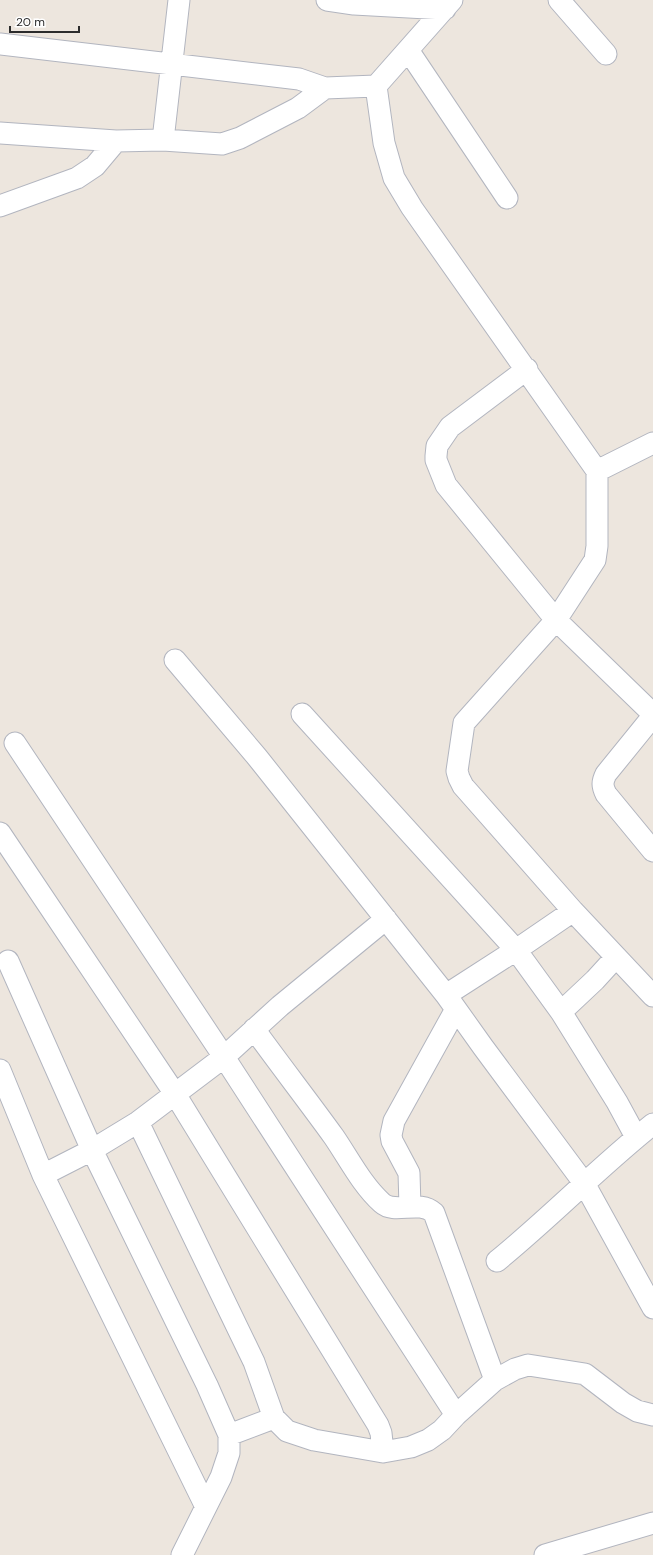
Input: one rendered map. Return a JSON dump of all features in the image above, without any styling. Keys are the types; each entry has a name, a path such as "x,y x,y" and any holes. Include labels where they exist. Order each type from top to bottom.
{"street":[{"path":"163,140 179,0"},
{"path":"327,0 354,4 449,5"},
{"path":"559,0 606,54"},
{"path":"0,44 299,79 325,88 376,86 449,5"},
{"path":"408,50 507,198"},
{"path":"376,86 384,143 394,178 412,208 597,470 598,546 595,560 556,620 464,723 462,728 457,771 459,778 463,786 573,911 653,996"},
{"path":"0,133 116,141 163,140 222,144 240,138 298,108 325,88"},
{"path":"0,206 77,178 95,166 116,141"},
{"path":"527,369 450,427 437,446 436,460 446,485 556,620 653,715 609,770 602,782 606,794 653,851"},
{"path":"597,470 653,443"},
{"path":"175,660 257,757 451,1002 584,1183 653,1308"},
{"path":"302,714 516,950 561,1012 617,1102 636,1137"},
{"path":"15,743 224,1057 456,1415"},
{"path":"0,833 175,1094 378,1425 381,1432 383,1452"},
{"path":"410,1207 409,1173 392,1142 392,1127 451,1002 516,950 573,911"},
{"path":"42,1175 92,1150 138,1122 224,1057 254,1029 386,919"},
{"path":"561,1012 595,980 616,957"},
{"path":"8,961 92,1150 207,1385 229,1435 229,1453 221,1477 182,1555"},
{"path":"254,1029 376,1198 385,1206 392,1208 428,1208 434,1213 495,1380"},
{"path":"0,1070 42,1175 206,1507"},
{"path":"138,1122 254,1362 274,1418 286,1431 300,1436 383,1452 410,1448 428,1440 442,1430 456,1415 495,1380 515,1369 528,1365 585,1374 623,1403 637,1411 653,1415"},
{"path":"497,1261 525,1238 636,1137 653,1124"},
{"path":"229,1435 274,1418"},
{"path":"545,1555 653,1523"}]}
